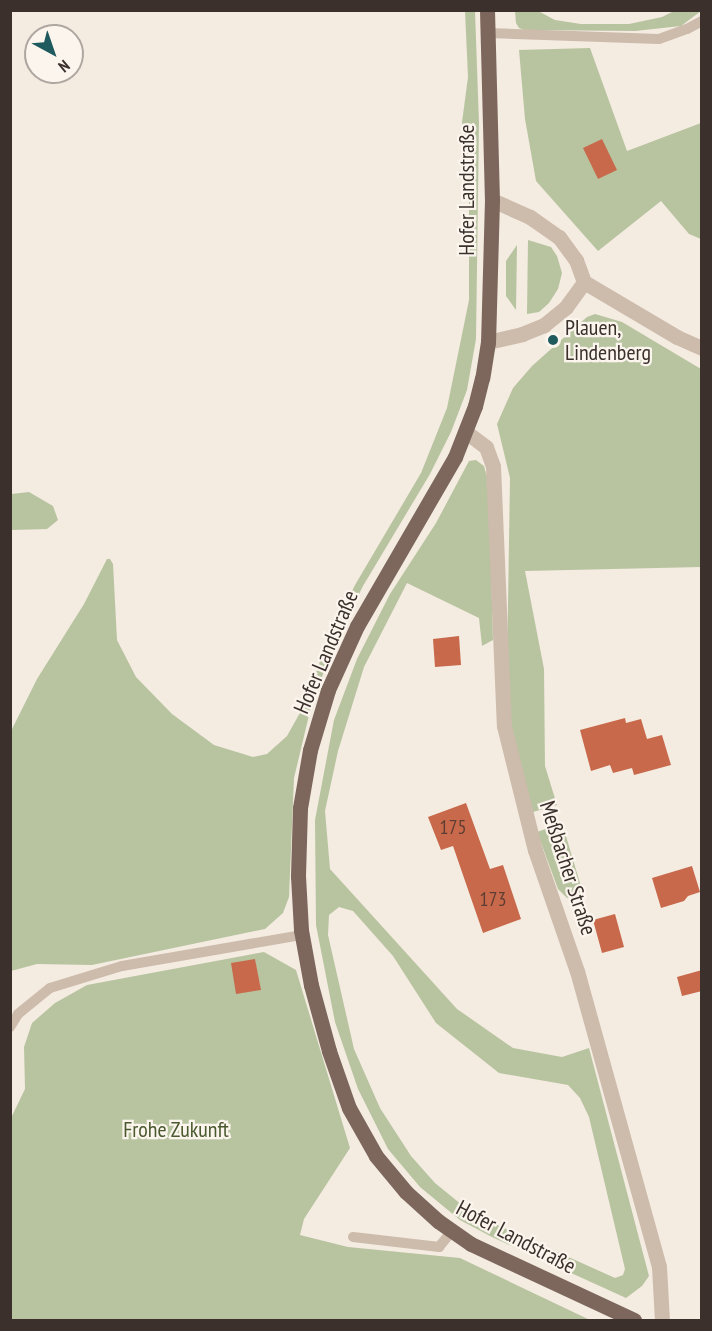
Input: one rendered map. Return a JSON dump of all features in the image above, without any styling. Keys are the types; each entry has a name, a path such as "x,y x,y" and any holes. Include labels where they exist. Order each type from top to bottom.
{"main road":[{"name":"Hofer Landstraße","path":"487,10 492,200 488,342 475,406 455,457 357,626 328,690 310,750 300,808 297,876 302,936 329,1051 349,1108 376,1156 398,1183 452,1232 634,1320"}],"street":[{"path":"492,200 530,217 559,237 576,260 584,282 677,337 702,348"},
{"path":"488,342 522,334 544,324 566,307 584,282"},
{"name":"Meßbacher Straße","path":"466,432 486,447 493,466 504,726 535,850 577,971 659,1267 662,1320"}],"lane":[{"path":"488,33 659,39 702,21"},
{"path":"10,1027 18,1014 50,988 122,966 302,936"},
{"path":"353,1237 439,1247 452,1232"}],"green space":[{"path":"465,11 475,11 479,123 476,339 467,390 451,432 430,474 363,586 333,646 310,711 294,778 289,897 283,913 265,929 92,965 37,964 11,971 10,733 37,679 84,604 107,559 110,559 113,564 117,640 136,677 172,714 214,745 253,757 267,754 287,736 306,702 326,644 355,585 421,473 447,408 469,300 469,169 462,122 468,77"},
{"path":"515,11 538,11 555,20 581,24 629,24 662,17 674,11 701,11 681,26 635,31 525,30 519,28 516,23"},
{"path":"590,48 627,151 701,123 701,239 689,234 661,201 598,251 536,181 525,119 519,50"},
{"path":"528,240 551,247 557,256 562,273 558,289 549,303 539,312 527,314"},
{"path":"517,245 516,310 506,296 506,261"},
{"path":"595,314 622,322 701,369 701,567 525,571 544,669 545,766 557,805 533,812 510,726 507,668 510,478 497,424 513,388 532,366 587,317"},
{"path":"476,460 484,466 489,484 493,640 482,646 479,618 407,583 364,667 338,751 325,811 330,869 457,1009 513,1048 562,1057 589,1048 649,1276 642,1286 626,1298 460,1220 420,1187 388,1149 358,1089 335,1022 316,925 315,820 334,720 357,659 390,594 436,523 469,461","holes":["339,907 353,911 393,956 436,1023 499,1073 568,1085 580,1098 589,1117 625,1269 623,1275 615,1278 473,1214 435,1183 411,1156 380,1108 354,1049 328,935 329,915"]},
{"path":"29,492 53,506 58,520 47,529 11,530 11,494"},
{"path":"562,823 583,893 567,898 558,889 537,832"},
{"name":"Frohe Zukunft","path":"264,952 296,970 350,1148 304,1219 300,1235 348,1247 460,1258 590,1320 11,1320 11,1118 25,1089 24,1047 32,1023 55,1003 87,985"}],"building":[{"path":"602,139 617,170 598,179 583,148"},
{"path":"459,636 461,665 435,667 433,639"},
{"path":"625,718 626,723 641,719 647,739 662,735 671,765 634,775 632,768 613,773 610,765 591,771 580,730"},
{"path":"466,803 490,869 503,865 521,919 483,933 453,846 441,850 428,817"},
{"path":"692,866 700,892 688,896 684,901 661,908 652,878"},
{"path":"615,914 624,947 602,953 593,920"},
{"path":"255,959 261,990 236,994 231,963"},
{"path":"702,970 702,991 682,996 677,977"}],"place":[{"name":"Plauen, Lindenberg","path":"553,340"}]}
